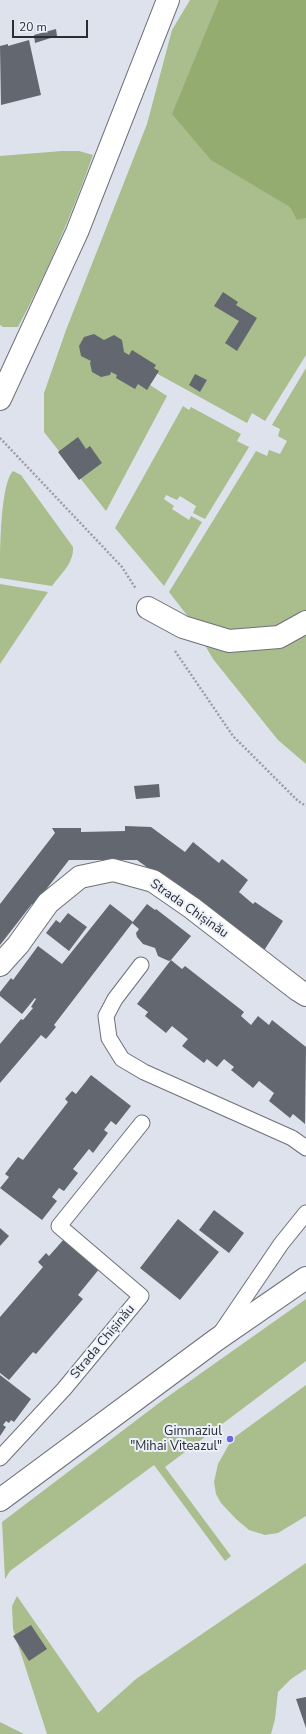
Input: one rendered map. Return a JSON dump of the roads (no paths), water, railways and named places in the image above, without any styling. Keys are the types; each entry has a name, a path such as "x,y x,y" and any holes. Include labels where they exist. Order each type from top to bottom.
{"street":[{"path":"0,399 77,232 168,0"},
{"path":"148,608 183,627 229,641 279,637 306,622"},
{"name":"Strada Chișinău","path":"0,965 18,945 48,903 80,877 113,870 153,881 192,908 306,995"},
{"path":"0,1500 216,1340 306,1278"}],"lane":[{"path":"141,965 115,999 106,1016 108,1038 122,1059 144,1072 292,1138 306,1148"},
{"name":"Strada Chișinău","path":"0,1458 64,1389 141,1296 59,1226 142,1124"},
{"path":"216,1340 281,1244 306,1213"}],"place":[{"name":"Gimnaziul \"Mihai Viteazul\"","path":"230,1439"}]}
